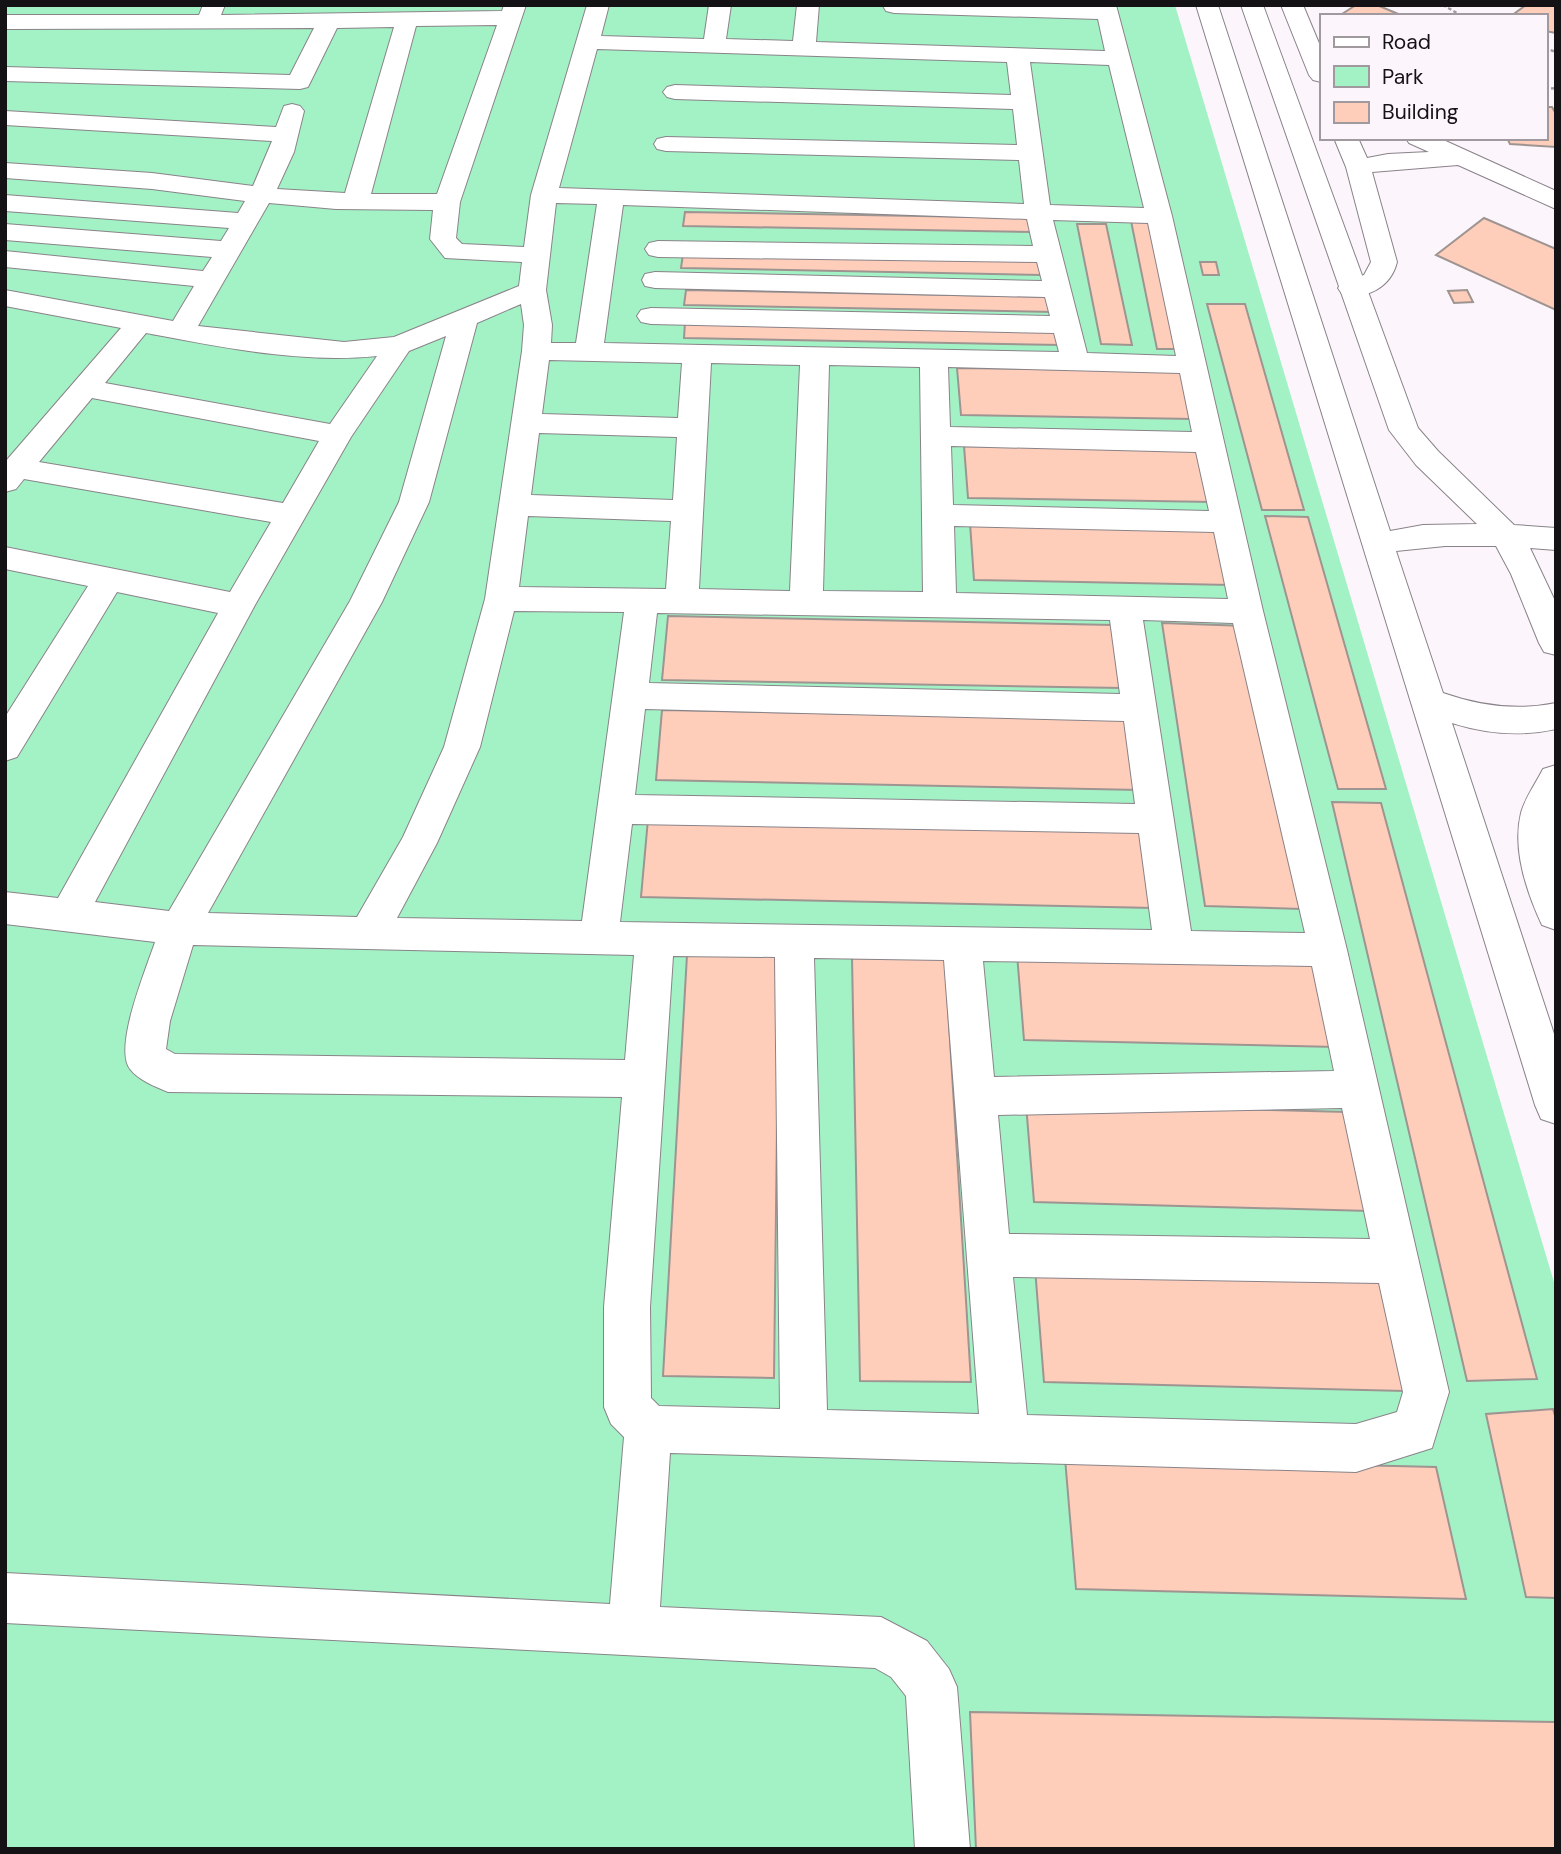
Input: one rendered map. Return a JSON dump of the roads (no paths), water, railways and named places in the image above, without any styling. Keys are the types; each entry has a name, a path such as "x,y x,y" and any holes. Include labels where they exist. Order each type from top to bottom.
{"main road":[{"path":"368,934 419,843 462,747 500,599 536,351 538,326 532,290 544,195 598,5"},
{"path":"714,46 720,5"},
{"path":"804,48 808,5"},
{"path":"1208,5 1556,1105"},
{"path":"1252,5 1404,430 1427,460 1505,536 1520,560 1556,643"},
{"path":"1292,5 1320,73"},
{"path":"655,938 627,1307 628,1407 648,1429 1356,1448 1415,1432 1426,1392 1398,1261 1328,950 1247,611 1159,216 1106,9 894,6 893,51"},
{"path":"5,22 210,14 328,21 407,20 512,11 447,202 443,239 454,252 536,255"},
{"path":"356,201 407,20"},
{"path":"181,331 261,195 282,152 302,72 328,21"},
{"path":"587,42 1119,58"},
{"path":"647,353 658,248 657,199 682,44"},
{"path":"1018,55 1038,212 1075,362"},
{"path":"5,74 300,82"},
{"path":"675,92 1024,102"},
{"path":"5,118 287,135"},
{"path":"1347,140 1384,262 1382,275 1373,282 1352,288"},
{"path":"1422,140 1463,158"},
{"path":"666,144 1030,153"},
{"path":"1357,167 1388,161 1463,158 1490,160 1556,201"},
{"path":"5,170 152,181 261,195 356,201 447,202"},
{"path":"544,195 1159,216"},
{"path":"589,352 611,197"},
{"path":"5,203 245,222"},
{"path":"5,232 229,250"},
{"path":"658,248 1049,254"},
{"path":"5,259 211,280"},
{"path":"655,280 1058,289"},
{"path":"5,298 222,340 344,351 399,345 464,321 532,290"},
{"path":"651,316 1067,325"},
{"path":"464,321 414,502 366,602 179,928 150,1021 145,1057 168,1073 644,1079"},
{"path":"11,475 140,323"},
{"path":"68,916 291,515 338,435 399,345"},
{"path":"536,351 1192,365"},
{"path":"682,601 697,354"},
{"path":"806,603 815,356"},
{"path":"934,358 940,604"},
{"path":"85,388 338,435"},
{"path":"526,423 692,428"},
{"path":"936,436 1209,442"},
{"path":"11,475 291,515"},
{"path":"514,505 687,511"},
{"path":"937,515 1227,522"},
{"path":"1379,544 1426,534 1556,538"},
{"path":"5,558 239,605"},
{"path":"5,747 109,579"},
{"path":"500,599 1247,611"},
{"path":"599,937 642,601"},
{"path":"1125,608 1174,947"},
{"path":"630,696 1139,708"},
{"path":"1429,702 1459,713 1489,719 1520,721 1556,716"},
{"path":"1556,779 1539,813 1537,836 1539,861 1556,914"},
{"path":"616,809 1156,819"},
{"path":"5,908 179,928 368,934 1328,950"},
{"path":"794,940 804,1434"},
{"path":"962,943 1005,1438"},
{"path":"975,1096 1359,1089"},
{"path":"989,1255 1398,1261"},
{"path":"633,1631 648,1429"},
{"path":"5,1598 881,1643 909,1659 931,1688 943,1849"}]}
